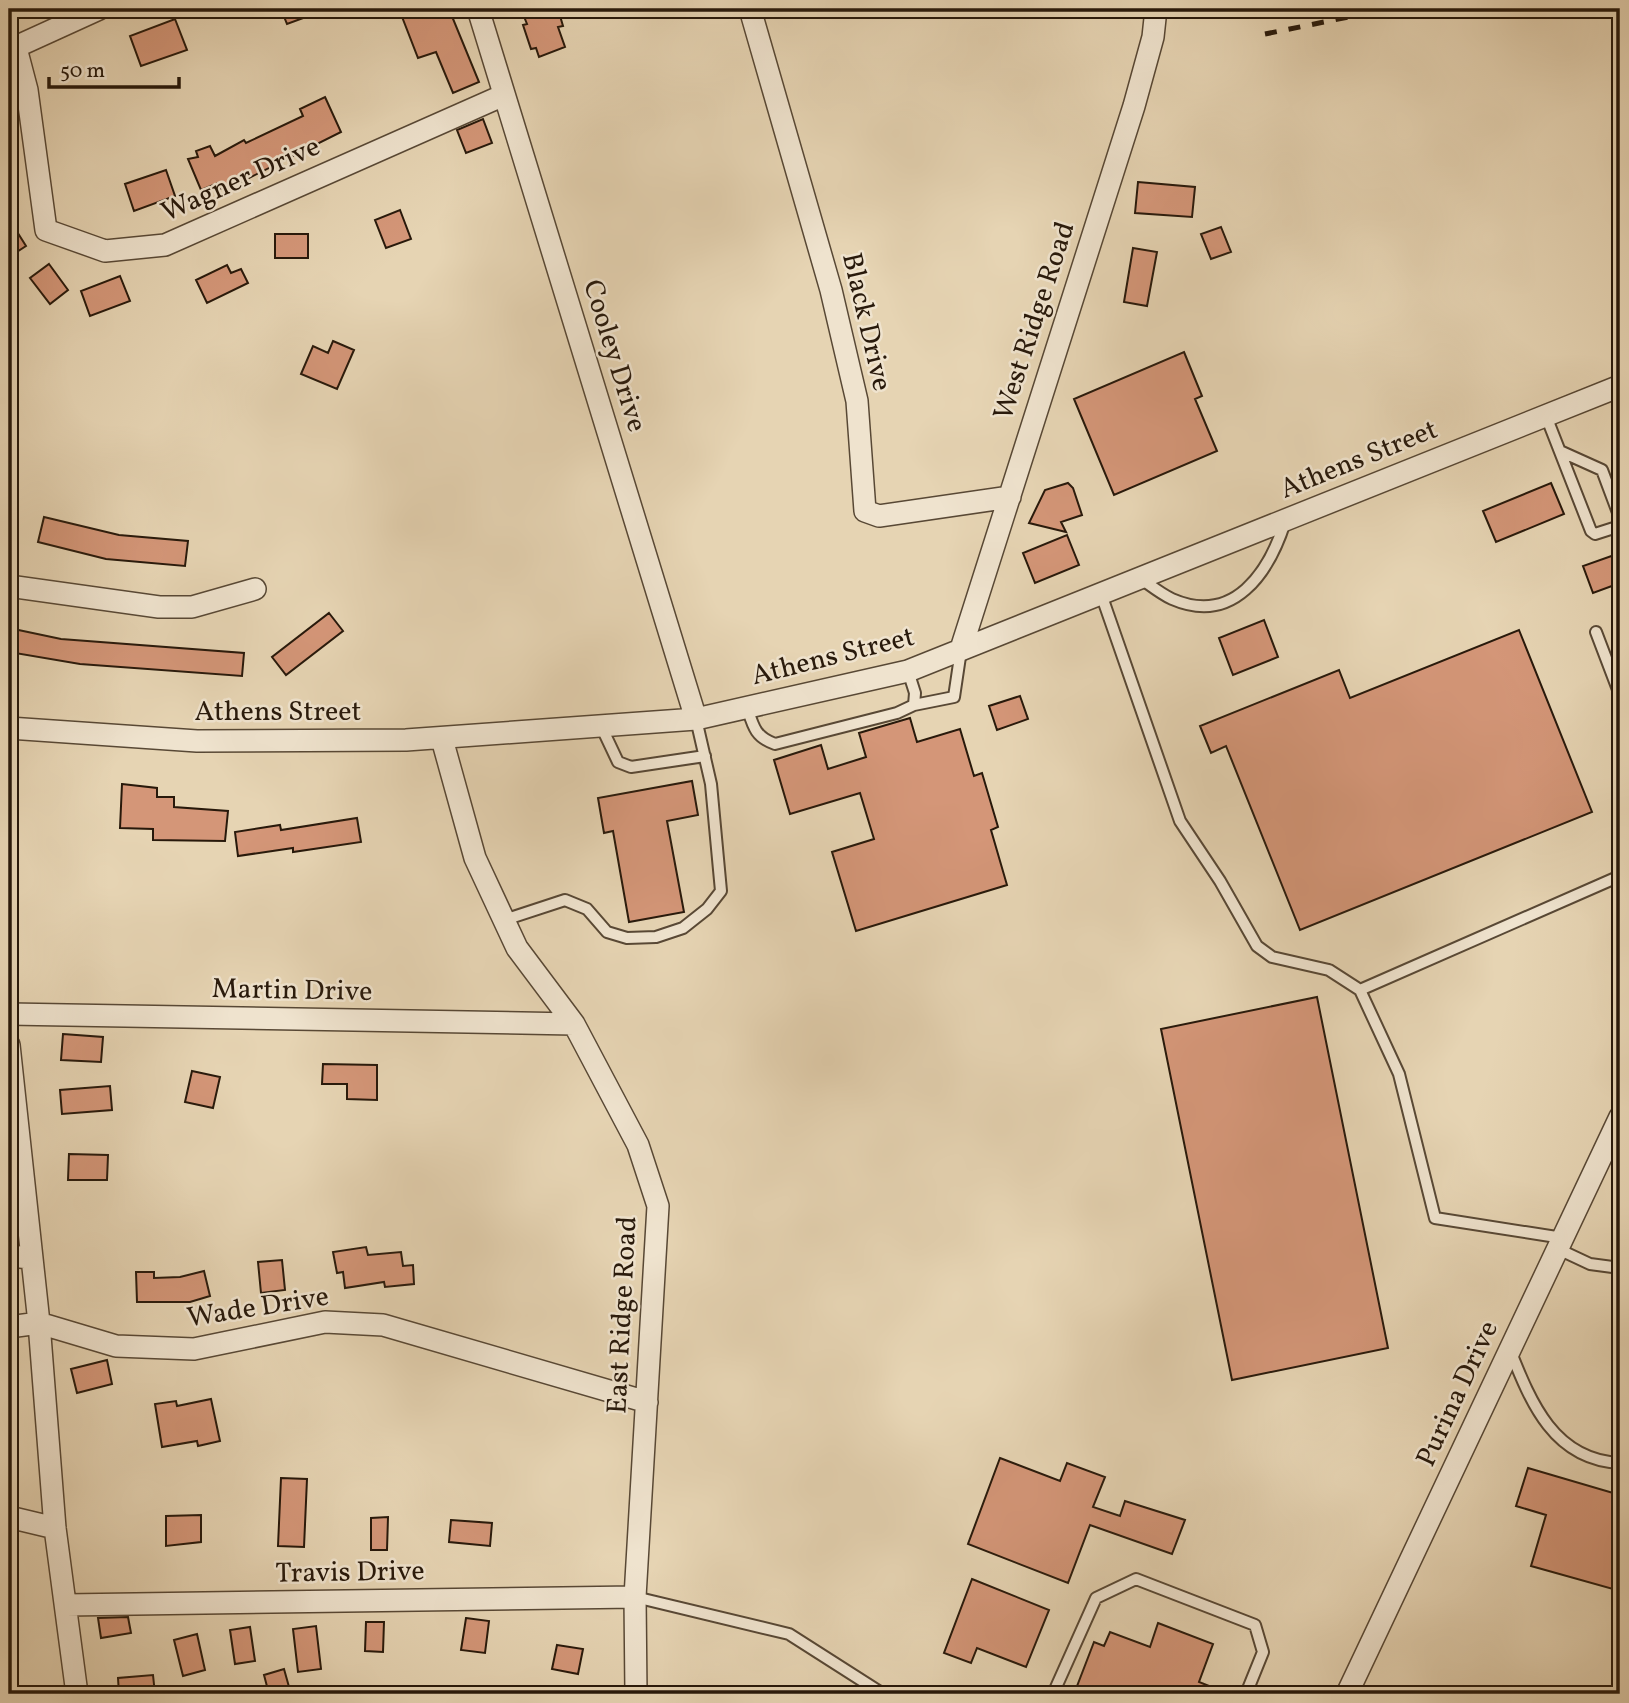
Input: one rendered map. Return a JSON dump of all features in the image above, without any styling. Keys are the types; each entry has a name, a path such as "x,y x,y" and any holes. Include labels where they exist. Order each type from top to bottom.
{"street":[{"path":"12,49 99,9"},
{"name":"Cooley Drive","path":"478,9 696,719"},
{"name":"Black Drive","path":"750,9 831,290 852,377 857,401 866,511 879,516 1010,497"},
{"name":"West Ridge Road","path":"961,649 1134,106 1153,37 1156,9"},
{"name":"Wagner Drive","path":"12,49 27,90 46,230 105,251 165,245 504,94"},
{"name":"Athens Street","path":"9,728 197,741 442,738 696,719 908,671 1620,386"},
{"path":"9,586 159,607 192,607 255,589"},
{"name":"East Ridge Road","path":"442,738 475,858 517,948 575,1024 638,1145 658,1206 635,1597 636,1694"},
{"name":"Martin Drive","path":"9,1014 575,1024"},
{"path":"9,1045 38,1323 55,1528 77,1694"},
{"name":"Purina Drive","path":"1347,1694 1620,1118"},
{"path":"9,1256 31,1258"},
{"name":"Wade Drive","path":"38,1323 116,1346 194,1349 325,1322 383,1325 647,1402"},
{"path":"9,1327 38,1323"},
{"path":"9,1517 55,1528"},
{"name":"Travis Drive","path":"66,1605 635,1597"}],"lane":[{"path":"1545,416 1562,452 1591,531 1595,534 1620,526"},
{"path":"1562,452 1602,470 1620,518"},
{"path":"1140,578 1181,602 1210,604 1238,595 1267,568 1286,519"},
{"path":"1101,594 1180,821 1220,881 1257,946 1272,957 1329,971 1360,990 1399,1074 1436,1218 1561,1243 1590,1264 1620,1268"},
{"path":"1596,632 1620,695"},
{"path":"747,707 754,729 762,740 775,744 897,713 915,705 954,697 961,649"},
{"path":"908,671 915,693 915,705"},
{"path":"504,920 565,900 587,909 607,932 627,938 656,937 683,928 721,891 711,784 696,719"},
{"path":"601,726 618,762 631,767 705,756"},
{"path":"1360,990 1620,876"},
{"path":"1510,1350 1530,1401 1555,1436 1601,1462 1620,1463"},
{"path":"1052,1694 1096,1598 1136,1579 1255,1625 1263,1652 1246,1694"},
{"path":"635,1597 789,1634 883,1694"}],"building":[{"path":"281,9 325,9 325,10 287,24"},
{"path":"399,9 449,9 479,82 453,93 436,52 418,58"},
{"path":"521,9 558,9 563,26 558,27 565,47 539,57 536,48 531,49 523,25 527,24"},
{"path":"175,19 187,50 141,66 130,36"},
{"path":"325,97 341,132 243,181 220,189 218,183 201,190 188,159 198,157 196,151 210,146 215,156 244,140 246,143 303,116 300,109"},
{"path":"483,119 492,143 466,153 457,130"},
{"path":"166,170 175,196 134,211 125,184"},
{"path":"1138,182 1195,187 1192,217 1135,213"},
{"path":"400,210 411,239 386,248 375,220"},
{"path":"9,219 26,246 9,257"},
{"path":"1221,227 1231,252 1211,259 1201,234"},
{"path":"275,234 308,234 308,258 275,258"},
{"path":"1133,248 1157,252 1147,306 1124,302"},
{"path":"49,264 68,290 50,304 30,278"},
{"path":"227,265 231,273 241,269 248,283 207,303 196,280"},
{"path":"120,276 130,301 90,316 81,291"},
{"path":"333,341 354,350 337,389 301,374 313,346 328,353"},
{"path":"1184,352 1202,396 1195,399 1217,451 1114,495 1074,399"},
{"path":"1068,483 1073,488 1082,515 1061,522 1066,532 1029,523 1045,490"},
{"path":"1551,483 1564,514 1496,542 1483,511"},
{"path":"44,517 119,535 188,541 185,566 106,559 38,542"},
{"path":"1067,535 1079,565 1035,583 1023,553"},
{"path":"1620,553 1620,583 1593,593 1583,566"},
{"path":"329,613 343,631 286,675 272,657"},
{"path":"1264,620 1278,657 1233,675 1219,638"},
{"path":"9,628 61,639 244,653 242,676 80,664 9,652"},
{"path":"1519,630 1592,812 1300,930 1226,746 1211,753 1200,726 1339,670 1350,698"},
{"path":"1020,696 1028,719 997,730 989,706"},
{"path":"910,718 917,742 960,729 974,776 982,773 998,827 991,830 1007,885 856,931 832,852 874,839 860,793 790,814 774,760 821,745 828,769 866,757 859,733"},
{"path":"692,781 698,815 667,821 684,912 629,922 613,831 604,833 598,798"},
{"path":"122,784 157,788 157,797 174,797 174,807 228,811 225,841 153,840 153,829 120,828"},
{"path":"357,818 361,842 293,852 293,848 238,856 235,832 280,825 281,830"},
{"path":"1317,997 1388,1348 1232,1380 1161,1029"},
{"path":"63,1034 103,1037 101,1062 61,1060"},
{"path":"323,1064 377,1065 377,1100 347,1099 347,1084 322,1084"},
{"path":"192,1071 220,1077 213,1108 185,1102"},
{"path":"110,1086 112,1110 62,1114 60,1090"},
{"path":"69,1154 108,1155 107,1180 68,1180"},
{"path":"366,1247 368,1255 401,1252 403,1266 413,1265 414,1284 385,1287 384,1282 345,1288 343,1272 337,1273 333,1252"},
{"path":"282,1260 285,1290 261,1293 258,1262"},
{"path":"204,1271 210,1296 190,1302 137,1302 136,1272 154,1272 154,1278 180,1277"},
{"path":"107,1360 112,1384 77,1393 71,1369"},
{"path":"211,1399 220,1441 198,1446 197,1441 162,1447 155,1404 176,1401 177,1406"},
{"path":"1000,1458 1060,1481 1067,1463 1105,1477 1093,1507 1120,1516 1125,1501 1185,1520 1172,1554 1090,1525 1068,1583 968,1544"},
{"path":"1528,1468 1620,1495 1620,1591 1531,1566 1546,1515 1516,1506"},
{"path":"281,1478 307,1479 304,1547 278,1546"},
{"path":"201,1515 201,1542 166,1546 166,1516"},
{"path":"388,1517 387,1550 371,1550 371,1518"},
{"path":"451,1520 492,1523 490,1546 449,1542"},
{"path":"972,1579 1049,1610 1026,1667 977,1648 971,1663 944,1653"},
{"path":"128,1617 131,1633 101,1638 98,1618"},
{"path":"466,1618 489,1621 485,1653 461,1650"},
{"path":"366,1622 384,1622 383,1652 365,1651"},
{"path":"1158,1623 1213,1644 1199,1682 1229,1694 1074,1694 1094,1642 1104,1646 1110,1632 1150,1647"},
{"path":"316,1626 321,1669 298,1672 293,1629"},
{"path":"250,1627 255,1661 235,1664 230,1630"},
{"path":"197,1634 205,1670 183,1676 174,1640"},
{"path":"557,1645 583,1649 578,1674 552,1669"},
{"path":"284,1669 291,1694 269,1694 264,1675"},
{"path":"153,1675 155,1694 119,1694 118,1678"}],"railway":[{"path":"1269,14 1298,9"},
{"path":"1265,34 1388,9"}]}
